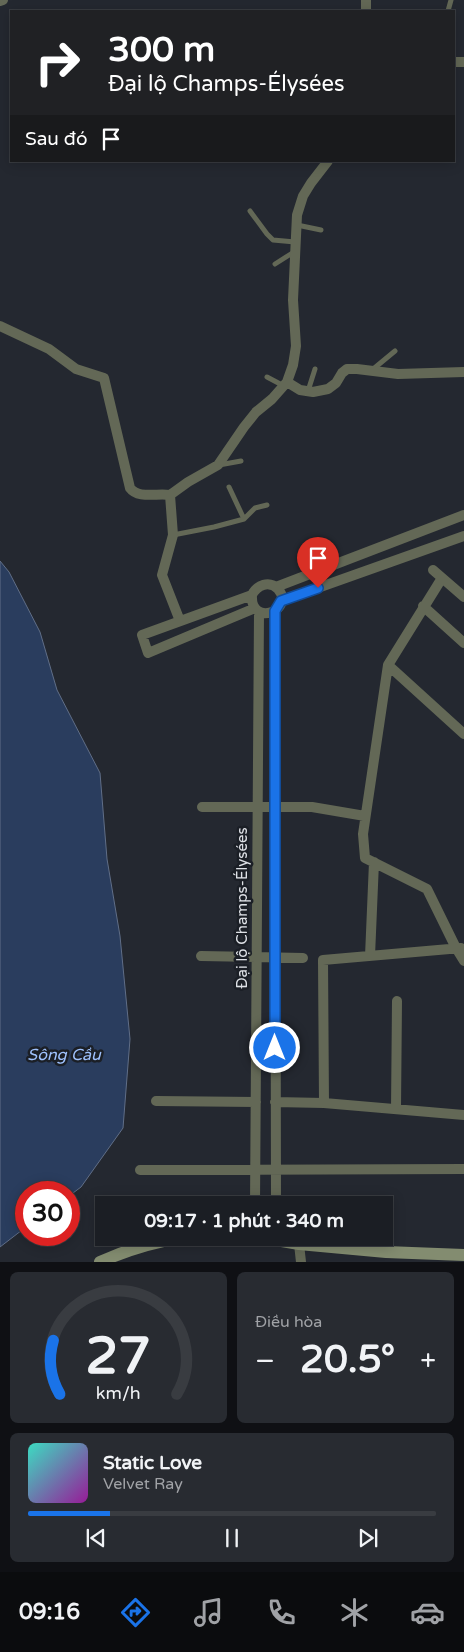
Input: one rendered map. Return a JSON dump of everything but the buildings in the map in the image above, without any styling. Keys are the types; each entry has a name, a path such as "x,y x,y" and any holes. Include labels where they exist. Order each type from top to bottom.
{"main road":[{"path":"100,1262 139,1246"},
{"path":"321,1246 386,1252 464,1255"}],"street":[{"path":"0,326 49,349 76,369 104,378 130,488 138,494 170,495 188,482 218,466 256,412 272,399 285,384 296,346 293,300 298,215 303,196 327,162"},
{"path":"285,384 300,390 313,392 328,389 347,370 398,374 464,372"},
{"path":"170,495 173,535 162,574 180,621"},
{"path":"276,587 464,515"},
{"path":"281,601 464,536"},
{"path":"433,570 464,597"},
{"path":"442,578 388,664 363,834 365,858 427,888 460,948 464,962"},
{"path":"275,611 267,614 257,610 148,653 142,635 252,595 262,585 276,587 280,593 281,601 275,611 276,1196"},
{"name":"Đại lộ Champs-Élysées","path":"252,595 253,604 257,610 256,1196"},
{"path":"423,606 464,643"},
{"path":"388,664 464,734"},
{"path":"202,807 312,807 365,816"},
{"path":"370,956 374,862"},
{"path":"324,1103 323,960 460,948"},
{"path":"201,956 303,958"},
{"path":"396,1109 397,1001"},
{"path":"156,1101 256,1102"},
{"path":"275,1102 324,1103 464,1115"},
{"path":"140,1170 464,1170"},
{"path":"299,1246 301,1262"}],"lane":[{"path":"250,211 267,234 274,240 295,247"},
{"path":"297,224 321,230"},
{"path":"275,264 295,247"},
{"path":"372,371 395,351"},
{"path":"308,391 315,369"},
{"path":"267,377 285,384"},
{"path":"218,466 241,461"},
{"path":"229,487 244,519"},
{"path":"173,535 214,528 244,519 251,510 266,505"}],"water":[{"name":"Sông Cầu","path":"0,561 9,572 40,632 57,690 100,773 107,859 120,936 130,1039 123,1128 80,1188 80,1181 15,1181 15,1235 0,1247"}],"route":[{"path":"275,1048 275,611 281,601 318,588"}]}
